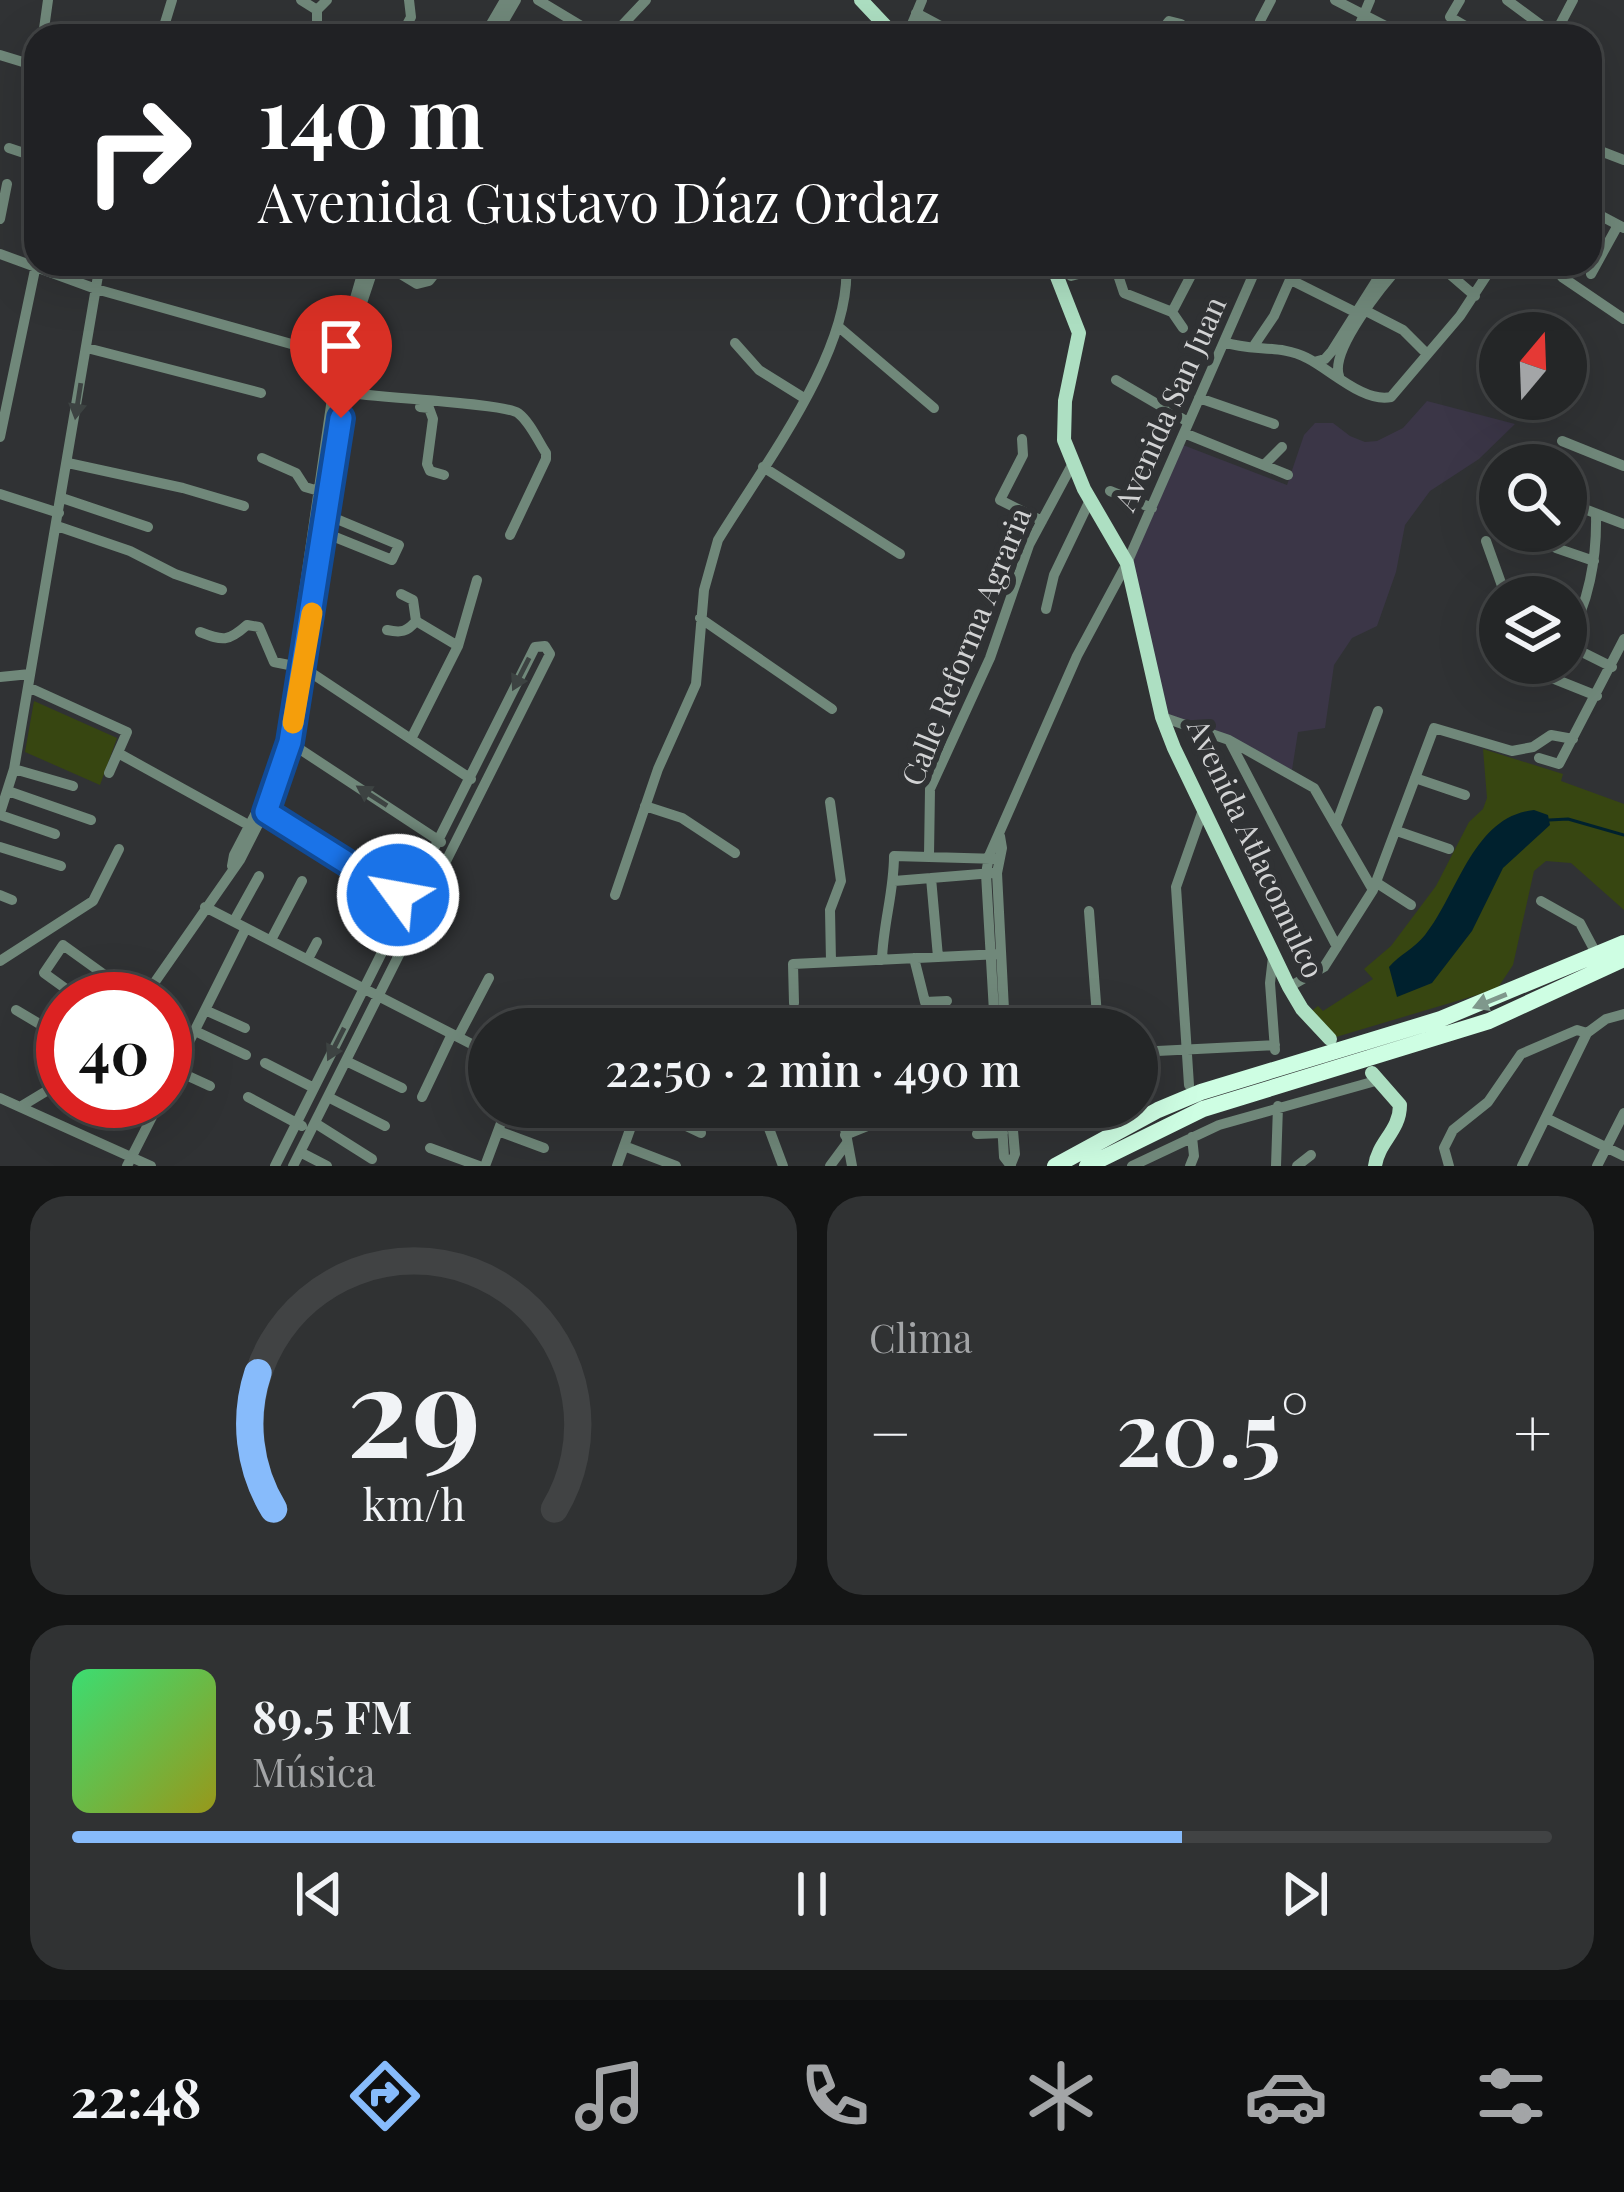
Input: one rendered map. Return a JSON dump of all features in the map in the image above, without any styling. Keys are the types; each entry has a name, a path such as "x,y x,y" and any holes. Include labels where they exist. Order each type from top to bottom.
{"highway":[{"path":"1055,1166 1201,1092 1441,1019 1624,943"},
{"path":"1087,1166 1203,1109 1468,1028 1533,1004 1624,959"}],"main road":[{"path":"861,0 884,24"},
{"name":"Avenida Atlacomulco","path":"1056,276 1079,333 1062,422 1090,500 1127,562 1162,717 1289,987 1330,1040"},
{"path":"1375,1076 1400,1105 1397,1127 1378,1153 1376,1166"}],"street":[{"path":"301,0 322,5"},
{"path":"538,0 578,24"},
{"path":"623,24 646,0"},
{"path":"1335,0 1379,24"},
{"path":"1360,24 1370,0"},
{"path":"1460,0 1450,16 1462,24"},
{"path":"1507,0 1539,24"},
{"path":"9,148 24,154"},
{"path":"0,219 7,184"},
{"path":"1602,256 1621,226"},
{"path":"0,433 34,276"},
{"path":"64,276 344,358"},
{"path":"2,805 14,769 98,276"},
{"path":"161,972 253,828 286,740 325,532 331,443 344,358 364,276"},
{"path":"363,284 368,276"},
{"path":"404,276 417,284 433,276"},
{"path":"615,895 644,806 696,684 709,564 718,540 804,398 840,328 847,276"},
{"path":"1063,296 1067,276"},
{"path":"1117,276 1124,292 1172,312 1183,328"},
{"path":"1172,312 1191,276"},
{"name":"Avenida San Juan","path":"993,866 1000,836 1077,656 1152,508 1253,276"},
{"path":"1253,347 1292,276"},
{"path":"1339,376 1335,365 1342,348 1380,276"},
{"path":"1314,362 1333,351 1392,276"},
{"path":"1452,276 1475,296"},
{"path":"1224,342 1240,348 1288,350 1374,398 1391,397 1487,276"},
{"path":"1563,276 1624,319"},
{"path":"1291,280 1403,331 1426,353"},
{"path":"840,328 934,408"},
{"path":"1263,334 1268,348"},
{"path":"735,343 759,370 804,398"},
{"path":"86,348 261,393"},
{"path":"298,668 319,491 344,392 344,358"},
{"path":"1116,380 1186,427 1288,475"},
{"path":"344,392 503,407 522,416 546,459 510,536"},
{"path":"1236,411 1243,393"},
{"path":"1198,398 1274,424"},
{"path":"415,402 432,412 427,464 430,471 444,475"},
{"path":"1022,440 1023,455 1000,500 1042,521"},
{"path":"1562,441 1624,466"},
{"path":"1264,465 1282,447"},
{"path":"262,458 296,473 305,487 319,491"},
{"path":"68,463 244,506"},
{"name":"Calle Reforma Agraria","path":"928,855 930,789 990,658 1029,545 1073,463"},
{"path":"763,466 900,554"},
{"path":"1110,491 1152,508"},
{"path":"0,494 57,525 223,590"},
{"path":"62,498 148,527"},
{"path":"1046,609 1054,575 1090,500"},
{"path":"1587,510 1624,524"},
{"path":"1587,590 1596,514"},
{"path":"325,532 392,560 399,545 327,515"},
{"path":"1568,552 1594,561"},
{"path":"411,739 458,646 477,580"},
{"path":"387,630 410,630 416,621 412,600 401,594"},
{"path":"700,618 832,709"},
{"path":"416,621 458,646"},
{"path":"200,632 231,640 254,625 263,632 274,662 298,668 484,787"},
{"path":"1539,758 1559,764 1624,639"},
{"path":"275,1166 535,647 544,646 550,654 293,1166"},
{"path":"1587,654 1612,667"},
{"path":"0,677 29,680 127,732 110,773"},
{"path":"1567,684 1597,696"},
{"path":"1337,822 1378,711"},
{"path":"501,713 516,721"},
{"path":"1162,717 1229,740 1314,788 1375,886 1411,905"},
{"path":"1289,987 1324,968 1375,886 1434,728 1512,751 1534,747 1551,735 1573,739"},
{"path":"286,740 454,850"},
{"path":"1229,740 1337,947"},
{"path":"118,752 253,828"},
{"path":"0,761 73,786"},
{"path":"1415,778 1465,795"},
{"path":"830,802 841,881 830,910 831,962"},
{"path":"2,805 91,820"},
{"path":"2,805 55,834"},
{"path":"644,806 682,818 735,853"},
{"path":"262,810 422,910"},
{"path":"1189,1085 1176,887 1203,810"},
{"path":"1396,830 1449,849"},
{"path":"0,847 61,866"},
{"path":"0,962 93,901 119,849"},
{"path":"882,959 894,856 928,855 993,866"},
{"path":"894,881 993,866"},
{"path":"993,866 995,1008"},
{"path":"234,921 259,876"},
{"path":"931,878 938,957"},
{"path":"271,940 302,881"},
{"path":"1541,901 1580,923 1598,955"},
{"path":"205,907 468,1042"},
{"path":"1089,911 1096,1008"},
{"path":"192,1037 246,928"},
{"path":"308,959 317,942"},
{"path":"45,972 63,945 100,972"},
{"path":"794,1003 793,964 995,954"},
{"path":"995,954 1002,1008"},
{"path":"1158,1051 1275,1047 1270,983 1273,955"},
{"path":"914,958 926,1002 946,1001"},
{"path":"422,1097 489,978"},
{"path":"16,1010 36,1022"},
{"path":"205,1010 245,1028"},
{"path":"1522,1166 1587,1033 1606,1019 1624,1014"},
{"path":"1449,1166 1444,1148 1453,1130 1487,1102 1521,1054 1576,1030 1587,1033"},
{"path":"195,1031 246,1055"},
{"path":"346,1061 402,1088"},
{"path":"265,1064 314,1088"},
{"path":"1132,1166 1192,1137 1375,1076"},
{"path":"192,1078 210,1086"},
{"path":"248,1097 372,1159"},
{"path":"328,1097 385,1126"},
{"path":"0,1098 130,1161 151,1166"},
{"path":"20,1108 36,1098"},
{"path":"1276,1166 1278,1106"},
{"path":"1597,1166 1624,1113"},
{"path":"1546,1118 1624,1156"},
{"path":"130,1161 146,1128"},
{"path":"430,1148 482,1166 499,1128"},
{"path":"617,1166 632,1128"},
{"path":"688,1128 701,1133"},
{"path":"769,1128 783,1166"},
{"path":"844,1128 846,1139 852,1166 832,1162 846,1139 869,1128"},
{"path":"1003,1128 1004,1157 1011,1165 1013,1128"},
{"path":"498,1131 544,1148"},
{"path":"977,1134 1003,1132"},
{"path":"1192,1137 1192,1161"},
{"path":"624,1146 676,1166"},
{"path":"300,1152 327,1166"},
{"path":"1297,1166 1311,1155"}],"shaded area":[{"path":"1427,401 1479,415 1479,420 1515,424 1494,444 1479,444 1479,459 1430,491 1405,525 1396,572 1377,626 1352,638 1334,665 1325,728 1298,732 1292,770 1203,725 1163,715 1129,570 1183,445 1287,485 1304,435 1315,423 1333,423 1365,442 1403,428"}],"green space":[{"path":"34,701 117,738 100,785 25,752"},
{"path":"1483,749 1563,774 1561,781 1624,804 1624,910 1571,863 1546,861 1534,871 1513,965 1497,989 1336,1037 1309,1013 1318,1006 1323,1011 1373,979 1364,969 1391,946 1436,886 1487,798"}],"water":[{"path":"1534,810 1548,815 1550,825 1503,868 1472,931 1432,983 1397,997 1389,967 1425,935 1481,841 1513,815"}],"waterway":[{"path":"1549,820 1568,819 1624,835"}],"slow traffic":[{"path":"293,723 312,613"}],"route":[{"path":"341,418 290,742 266,812 398,895"}]}
